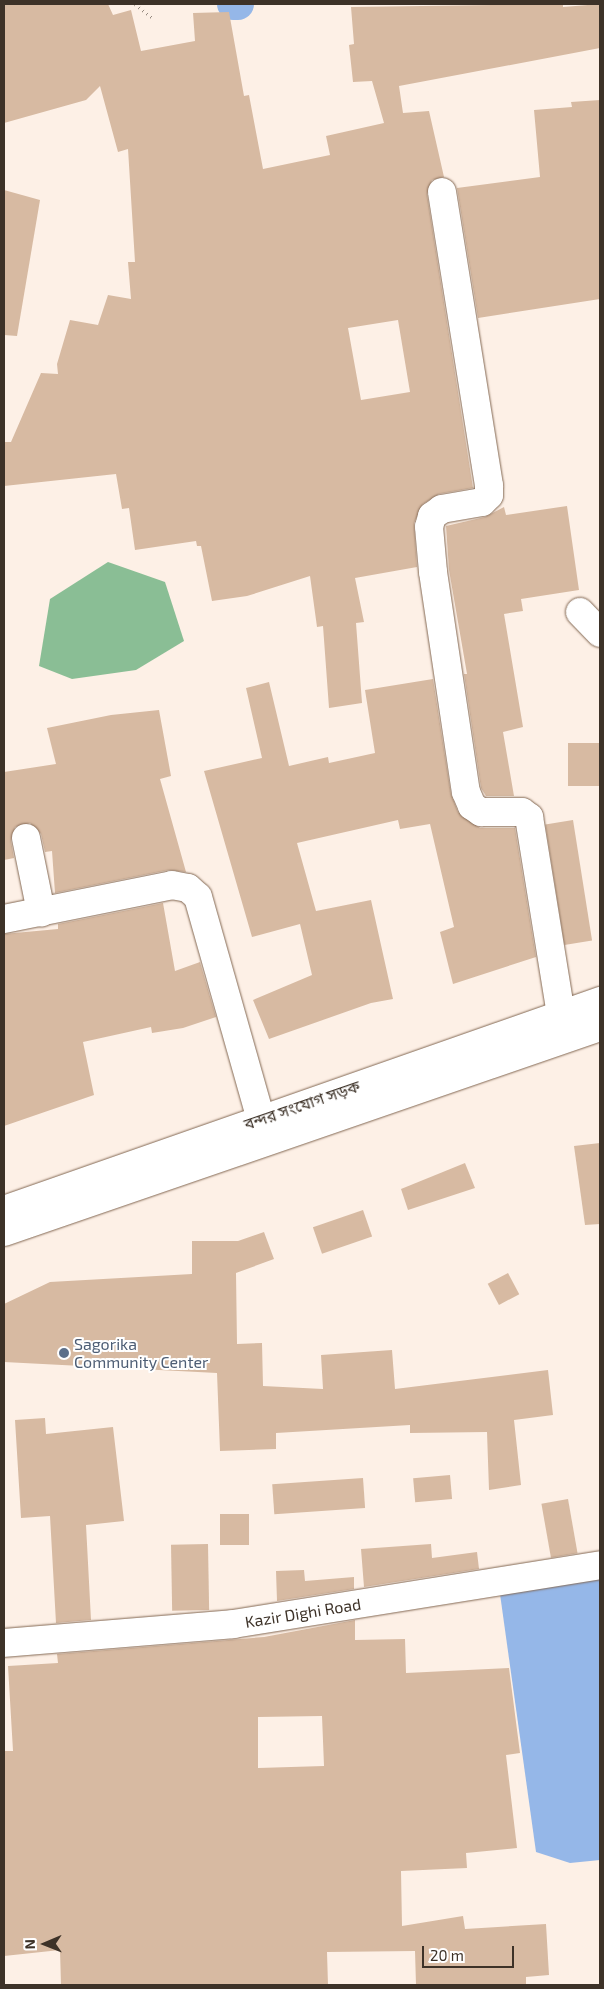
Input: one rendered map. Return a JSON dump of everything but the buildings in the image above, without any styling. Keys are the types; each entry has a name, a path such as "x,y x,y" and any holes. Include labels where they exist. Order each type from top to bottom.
{"main road":[{"path":"442,192 489,495 482,502 442,509 432,516 429,527 432,572 466,792 472,806 482,812 522,812 529,817 561,1014"},
{"path":"580,612 600,633"},
{"path":"26,838 41,912"},
{"path":"4,919 172,886 188,888 198,897 261,1120"},
{"name":"বন্দর সংযোগ সড়ক","path":"4,1210 600,1001"},
{"name":"বন্দর সংযোগ সড়ক","path":"4,1232 513,1060 600,1028"},
{"name":"Kazir Dighi Road","path":"4,1643 233,1624 600,1565"}],"path":[{"path":"135,4 153,18"}],"green space":[{"path":"108,562 165,582 184,641 136,670 72,679 39,666 50,599"}],"water":[{"path":"600,1577 600,1860 570,1863 536,1852 500,1594"}],"waterway":[{"path":"233,4 238,4"}],"place":[{"name":"Sagorika Community Center","path":"64,1353"}]}
